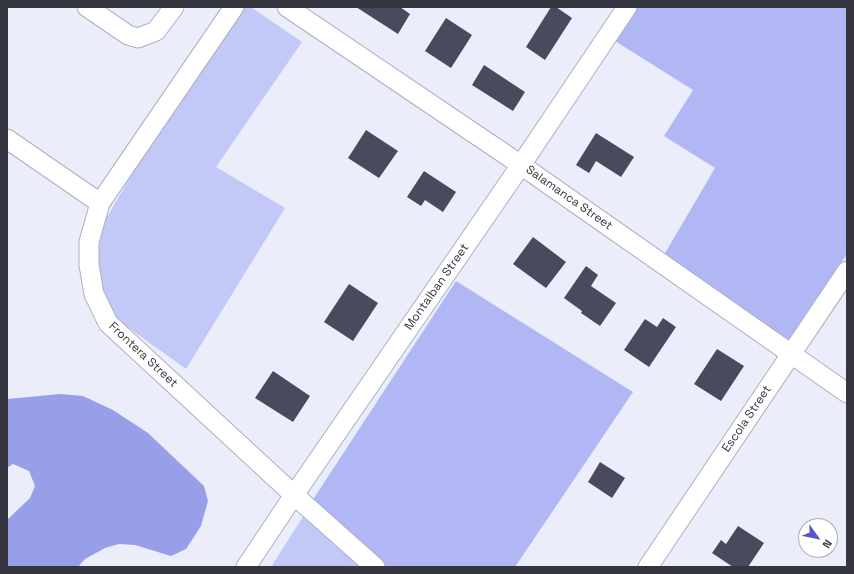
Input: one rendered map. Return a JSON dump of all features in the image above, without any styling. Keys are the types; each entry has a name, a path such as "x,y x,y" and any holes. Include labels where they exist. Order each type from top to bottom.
{"street":[{"path":"87,7 128,35 138,38 156,31 174,7"},
{"name":"Frontera Street","path":"234,7 100,202 88,242 88,265 94,294 108,323 294,495 375,567"},
{"name":"Salamanca Street","path":"287,7 521,165 847,393"},
{"name":"Montalban Street","path":"246,567 521,165 627,7"},
{"path":"7,139 100,202"},
{"name":"Escola Street","path":"648,567 847,271"}],"shaded area":[{"path":"245,7 251,7 302,42 216,167 285,208 186,369 115,318 103,292 97,266 97,244 104,222 141,159"},
{"path":"638,7 847,7 847,254 788,342 664,255 715,168 664,136 693,90 615,41"},
{"path":"456,281 633,392 515,567 387,567 312,501"},
{"path":"60,394 83,396 113,410 148,433 204,486 208,501 201,526 186,549 171,556 135,545 119,544 105,548 85,559 78,567 7,567 7,520 30,498 35,486 29,471 13,464 7,468 7,399"},
{"path":"304,515 363,567 271,567"}],"building":[{"path":"356,7 400,7 410,14 398,34"},
{"path":"551,7 556,7 572,18 545,60 526,47"},
{"path":"446,18 472,35 451,68 425,51"},
{"path":"484,65 525,92 513,111 472,85"},
{"path":"366,130 398,151 379,178 348,158"},
{"path":"596,133 634,157 621,177 596,161 589,173 576,165"},
{"path":"424,171 456,192 443,212 425,200 421,206 407,197"},
{"path":"533,237 566,262 546,288 513,264"},
{"path":"586,266 598,275 591,286 616,303 600,326 581,313 582,311 564,298"},
{"path":"349,284 378,303 353,341 324,322"},
{"path":"663,318 676,327 649,367 624,350 645,319 657,327"},
{"path":"717,349 744,366 721,401 694,384"},
{"path":"273,371 310,396 293,422 255,398"},
{"path":"600,462 625,478 612,498 588,482"},
{"path":"738,526 764,543 748,567 733,567 712,553 721,540 726,544"}]}
